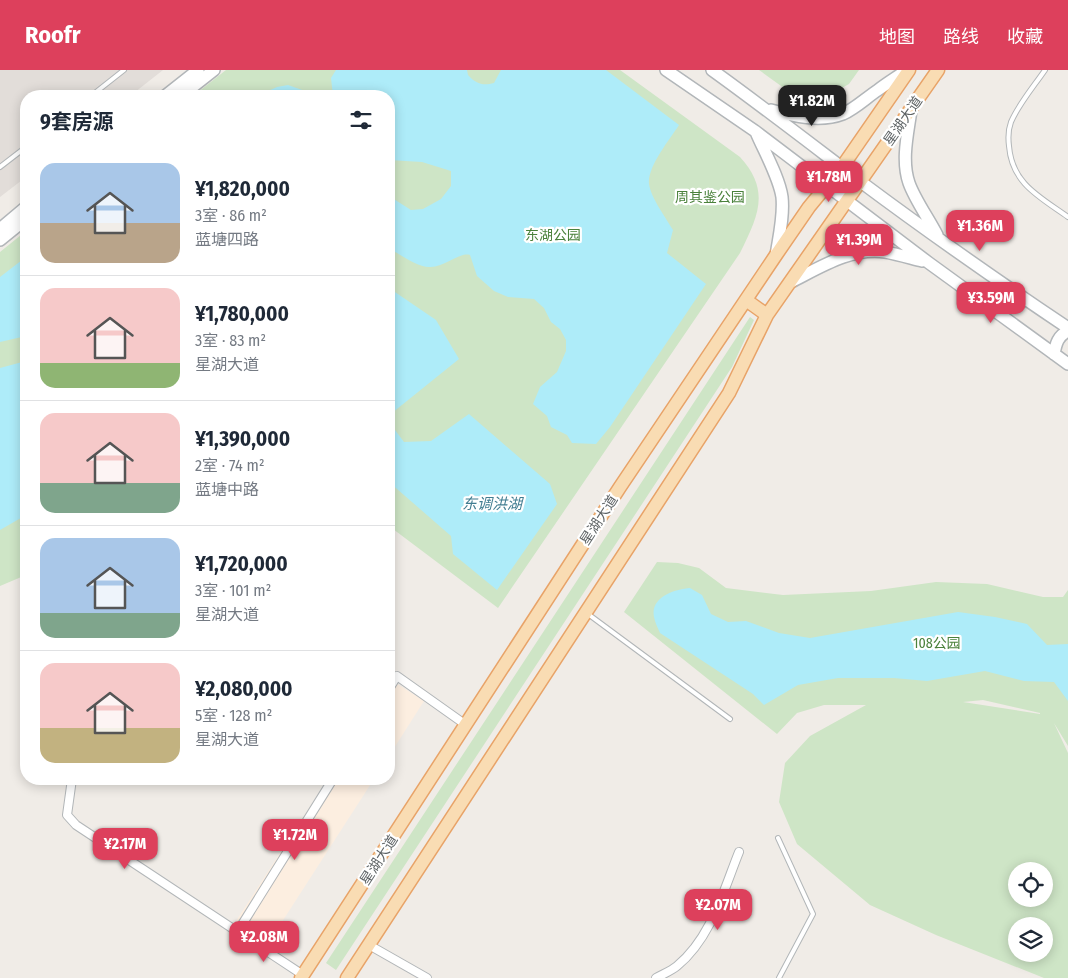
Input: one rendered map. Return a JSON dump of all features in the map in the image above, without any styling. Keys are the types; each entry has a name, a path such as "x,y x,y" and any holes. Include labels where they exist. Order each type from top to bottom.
{"main road":[{"path":"173,90 198,70"},
{"path":"189,90 214,70"},
{"path":"666,70 755,131 929,263 1068,364"},
{"path":"712,70 860,182 1068,330 1062,334 1056,343 1054,354"},
{"path":"766,109 813,118 842,114 854,108 908,70"},
{"name":"星湖大道","path":"302,976 620,487 776,255 842,167 908,70"},
{"name":"星湖大道","path":"346,978 729,394 767,315 938,70"},
{"path":"911,110 907,141 906,173 914,196 939,238"},
{"path":"755,131 778,182 782,197 781,222 776,255"},
{"path":"0,229 20,212"},
{"path":"0,240 20,223"},
{"path":"791,282 833,261 856,253 884,252 929,263"},
{"path":"746,300 767,315"}],"street":[{"path":"395,676 466,725"},
{"path":"71,785 67,815 76,825 238,931 302,976"},
{"path":"238,931 329,785"},
{"path":"656,978 676,967 701,940 718,905 738,852"},
{"path":"369,944 427,978"}],"lane":[{"path":"1044,70 1010,125 1008,137 1009,150 1012,165 1017,176 1068,218"},
{"path":"98,90 122,71"},
{"path":"0,167 20,152"},
{"path":"586,612 730,719"},
{"path":"778,838 813,914 779,978"}],"shaded area":[{"path":"0,70 163,70 138,90 20,90 20,182 0,197"},
{"path":"395,683 424,701 395,747"},
{"path":"324,785 370,785 269,942 236,921"}],"green space":[{"name":"东湖公园","path":"226,70 620,70 740,157 750,169 756,181 758,204 752,227 740,253 498,608 395,531 395,90 201,90"},
{"path":"759,70 859,70 849,84 833,93 807,96 788,91"},
{"path":"20,236 20,578 0,586 0,252"},
{"path":"750,317 754,320 732,367 336,970 326,963"},
{"name":"108公园","path":"657,562 678,563 699,568 726,588 783,595 871,591 936,582 987,584 1043,597 1063,597 1068,590 1068,746 1054,723 1068,753 1068,978 1044,978 936,935 870,905 797,844 779,802 785,763 810,736 866,705 824,705 797,713 777,734 624,612","holes":["983,700 1040,714 963,702"]}],"water":[{"path":"336,70 467,70 468,75 474,80 480,84 486,84 494,83 501,70 606,70 679,125 655,162 649,177 650,190 673,230 667,253 706,284 610,427 596,444 572,443 567,435 551,427 547,416 533,404 540,387 557,372 566,351 566,340 560,329 551,322 544,308 534,299 508,297 494,291 477,276 470,255 461,256 435,267 429,267 414,263 395,252 395,200 411,210 423,209 441,199 451,186 451,171 422,162 395,160 395,90 332,90 331,78"},
{"path":"288,85 302,90 270,90"},
{"path":"20,262 20,337 0,342 0,277"},
{"name":"东调洪湖","path":"395,292 436,320 459,359 395,411"},
{"path":"20,363 20,518 0,530 0,368"},
{"name":"东调洪湖","path":"469,414 550,484 557,504 497,590 453,554 451,536 395,487 395,430 404,442 431,441"},
{"path":"690,588 702,595 711,614 728,622 746,621 779,633 810,638 958,612 1027,624 1047,645 1068,644 1068,701 1054,682 1024,681 985,671 927,681 894,678 838,678 798,685 764,705 753,694 660,633 654,617 656,604 671,592"}],"park label":[{"name":"周其鉴公园","path":"710,197"}]}
